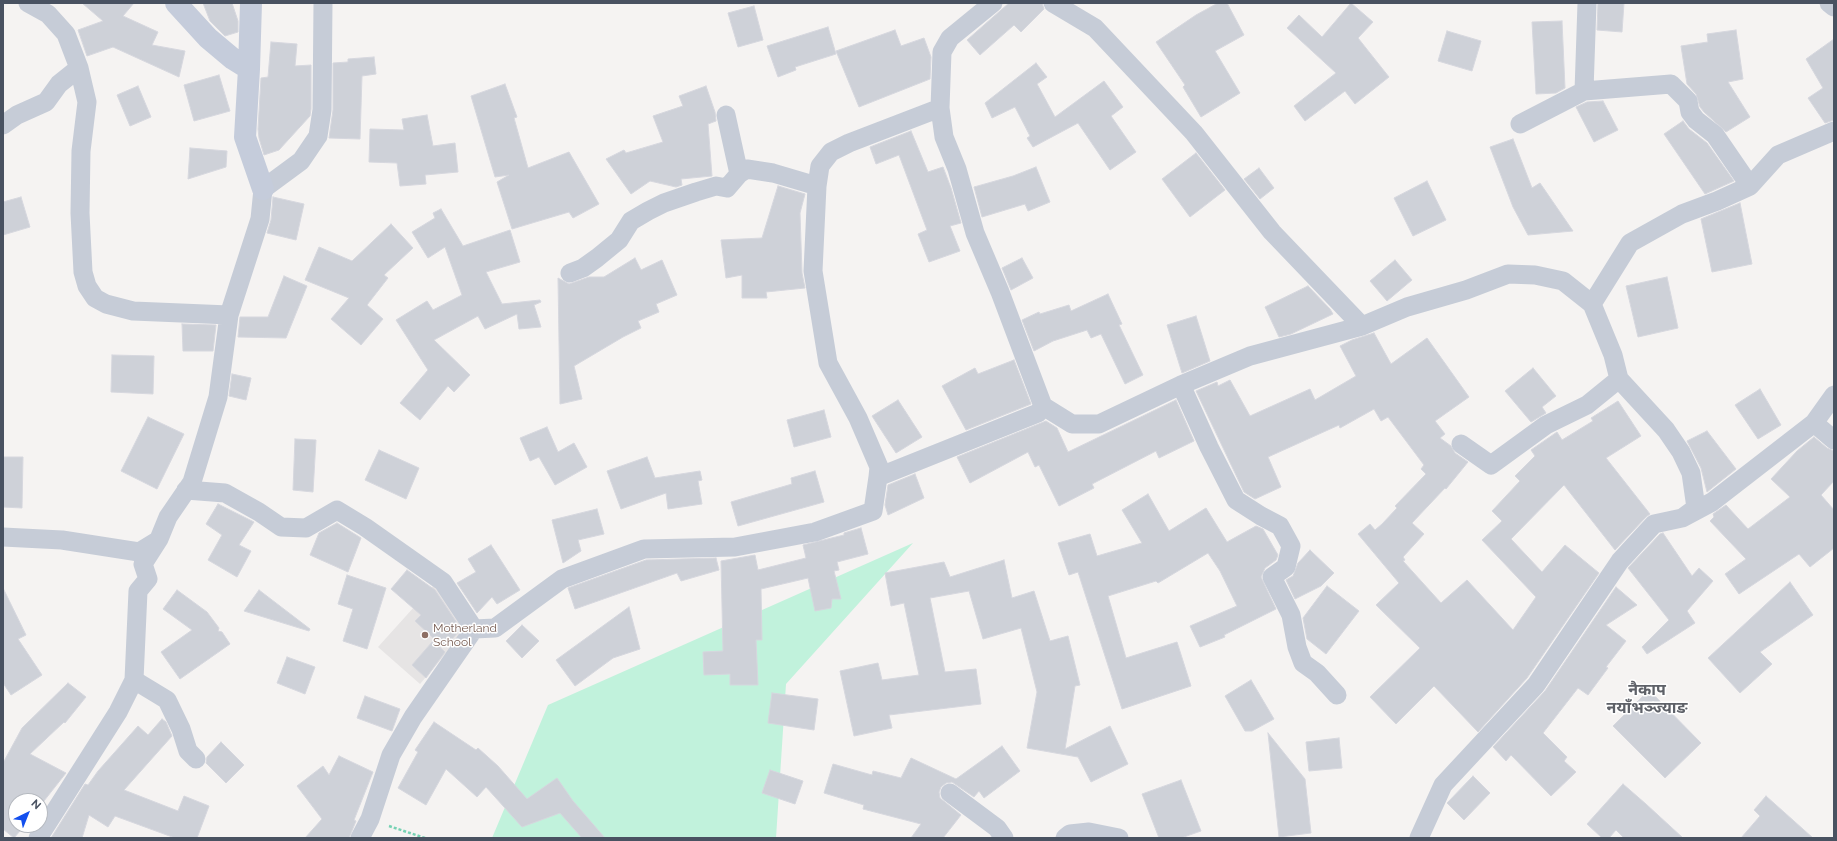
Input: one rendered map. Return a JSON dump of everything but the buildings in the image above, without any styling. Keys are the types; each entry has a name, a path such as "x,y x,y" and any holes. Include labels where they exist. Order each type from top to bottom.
{"street":[{"path":"28,3 48,14 66,34 79,68 87,102 81,152 80,213 83,272 87,286 95,298 117,308 133,311 229,315"},
{"path":"176,3 208,38 233,59 249,69"},
{"path":"38,838 118,712 134,680 138,591 148,579 143,564 159,540 168,517 192,482 218,397 229,315 260,219 263,189 245,137 251,3"},
{"path":"263,189 301,161 318,136 322,110 323,3"},
{"path":"1053,3 1095,28 1194,132 1272,232 1362,326"},
{"path":"1584,92 1587,3"},
{"path":"1829,3 1834,7"},
{"path":"985,6 950,38 942,52 940,108 944,137 957,169 975,233 1000,292 1043,406 1072,424 1099,424 1181,385 1250,356 1362,326 1407,307 1466,290 1508,274 1535,276 1563,281 1592,304 1613,355 1619,379 1666,430 1681,452 1692,474 1696,508 1682,518"},
{"path":"3,124 17,115 46,102 59,84 79,68"},
{"path":"1520,124 1584,92 1671,84 1688,101 1690,112 1696,120 1716,135 1750,186"},
{"path":"474,628 495,628 562,579 644,549 735,547 815,532 873,511 879,467 858,418 828,363 813,271 816,186 820,166 831,152 849,143 940,108"},
{"path":"726,115 739,174"},
{"path":"1592,304 1630,243 1682,214 1718,201 1750,186 1778,156 1834,131"},
{"path":"570,273 583,268 597,258 619,240 631,221 648,211 696,192 716,186 727,188 739,174 747,169 773,173 816,186"},
{"path":"1461,444 1491,465 1546,425 1587,405 1619,379"},
{"path":"1181,385 1209,447 1236,500 1280,526 1291,546 1286,567 1272,577 1290,615 1297,647 1303,663 1317,673 1337,695"},
{"path":"1419,838 1443,786 1536,685 1620,561 1654,524 1682,518 1712,502 1814,423 1834,395"},
{"path":"878,477 1038,413 1043,406"},
{"path":"1814,423 1834,440"},
{"path":"186,490 226,494 259,512 281,527 306,528 336,510 365,527 443,582 474,628"},
{"path":"3,537 62,540 139,552 159,540"},
{"path":"360,838 370,819 391,755 412,717 474,628"},
{"path":"134,680 167,700 181,729 188,751 196,758"},
{"path":"950,793 997,828 1004,838"},
{"path":"1065,838 1070,834 1089,832 1119,838"}],"path":[{"path":"370,819 425,838"}],"shaded area":[{"name":"Motherland School","path":"433,586 472,623 420,684 378,647"}],"green space":[{"path":"913,543 786,684 776,838 492,838 548,705"}],"place":[{"name":"Motherland School","path":"425,635"}],"district":[{"name":"नैकाप नयाँभञ्ज्याङ","path":"1647,699"}]}
